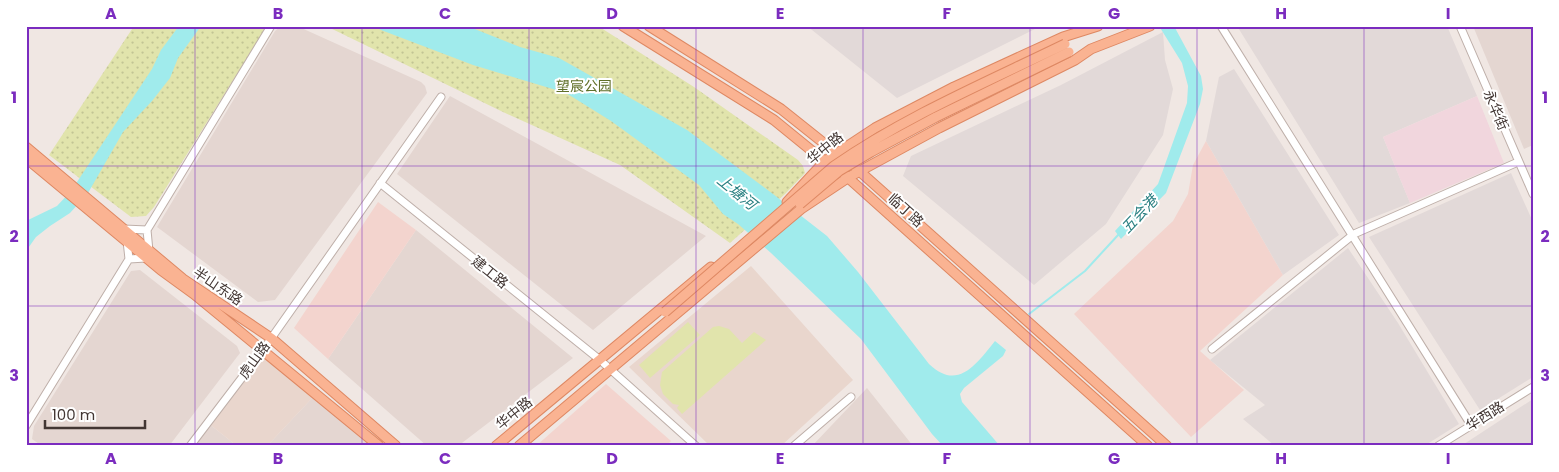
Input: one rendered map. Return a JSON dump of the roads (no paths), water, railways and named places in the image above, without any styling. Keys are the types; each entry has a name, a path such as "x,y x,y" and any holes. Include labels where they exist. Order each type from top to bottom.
{"main road":[{"name":"临丁路","path":"623,26 774,120 849,178 1148,446"},
{"name":"临丁路","path":"649,26 781,109 861,171 1167,446"},
{"name":"华中路","path":"496,446 790,200 825,161 836,153 875,128 954,87 1063,37 1098,26"},
{"name":"华中路","path":"518,446 802,209 861,171 966,114 1075,60 1091,49 1150,26"},
{"name":"华中路","path":"626,355 667,314 839,170 1067,48 1086,31"},
{"name":"华中路","path":"1067,48 1091,49"},
{"name":"半山东路","path":"26,147 127,242 148,254 271,338 396,446"},
{"name":"半山东路","path":"26,158 56,177"},
{"name":"半山东路","path":"84,201 124,229 148,254 194,294 379,446"},
{"name":"华中路","path":"619,344 667,314"}],"street":[{"path":"129,259 148,254 147,230 271,26"},
{"path":"1221,26 1471,425"},
{"name":"永华街","path":"1460,26 1533,194"},
{"path":"380,183 441,97"},
{"path":"1212,349 1352,235 1518,162"},
{"name":"虎山路","path":"190,446 263,350 380,183"},
{"name":"建工路","path":"380,183 609,369"},
{"path":"124,229 147,230"},
{"path":"26,426 129,259 127,242"},
{"path":"609,369 696,446"},
{"name":"华西路","path":"1438,446 1533,387"},
{"path":"794,446 851,397"}],"water":[{"path":"179,26 201,26 178,58 170,78 152,101 123,132 88,193 70,213 36,237 26,251 26,221 57,206 71,191 152,69 161,50"},
{"name":"上塘河","path":"374,26 467,26 520,47 559,58 687,130 827,236 858,272 929,364 939,372 958,375 966,371 981,358 995,341 1006,350 1003,356 964,388 960,394 962,402 1000,446 943,446 861,339 771,253 738,224 723,214 699,185 611,121 566,93 473,65"},
{"path":"1159,26 1174,26 1201,76 1203,89 1200,104 1166,193 1121,239 1115,231 1158,184 1187,103 1188,86 1182,63"}],"waterway":[{"name":"五会港","path":"1029,314 1085,271 1119,234"}],"park label":[{"name":"望宸公园","path":"584,86"}]}
